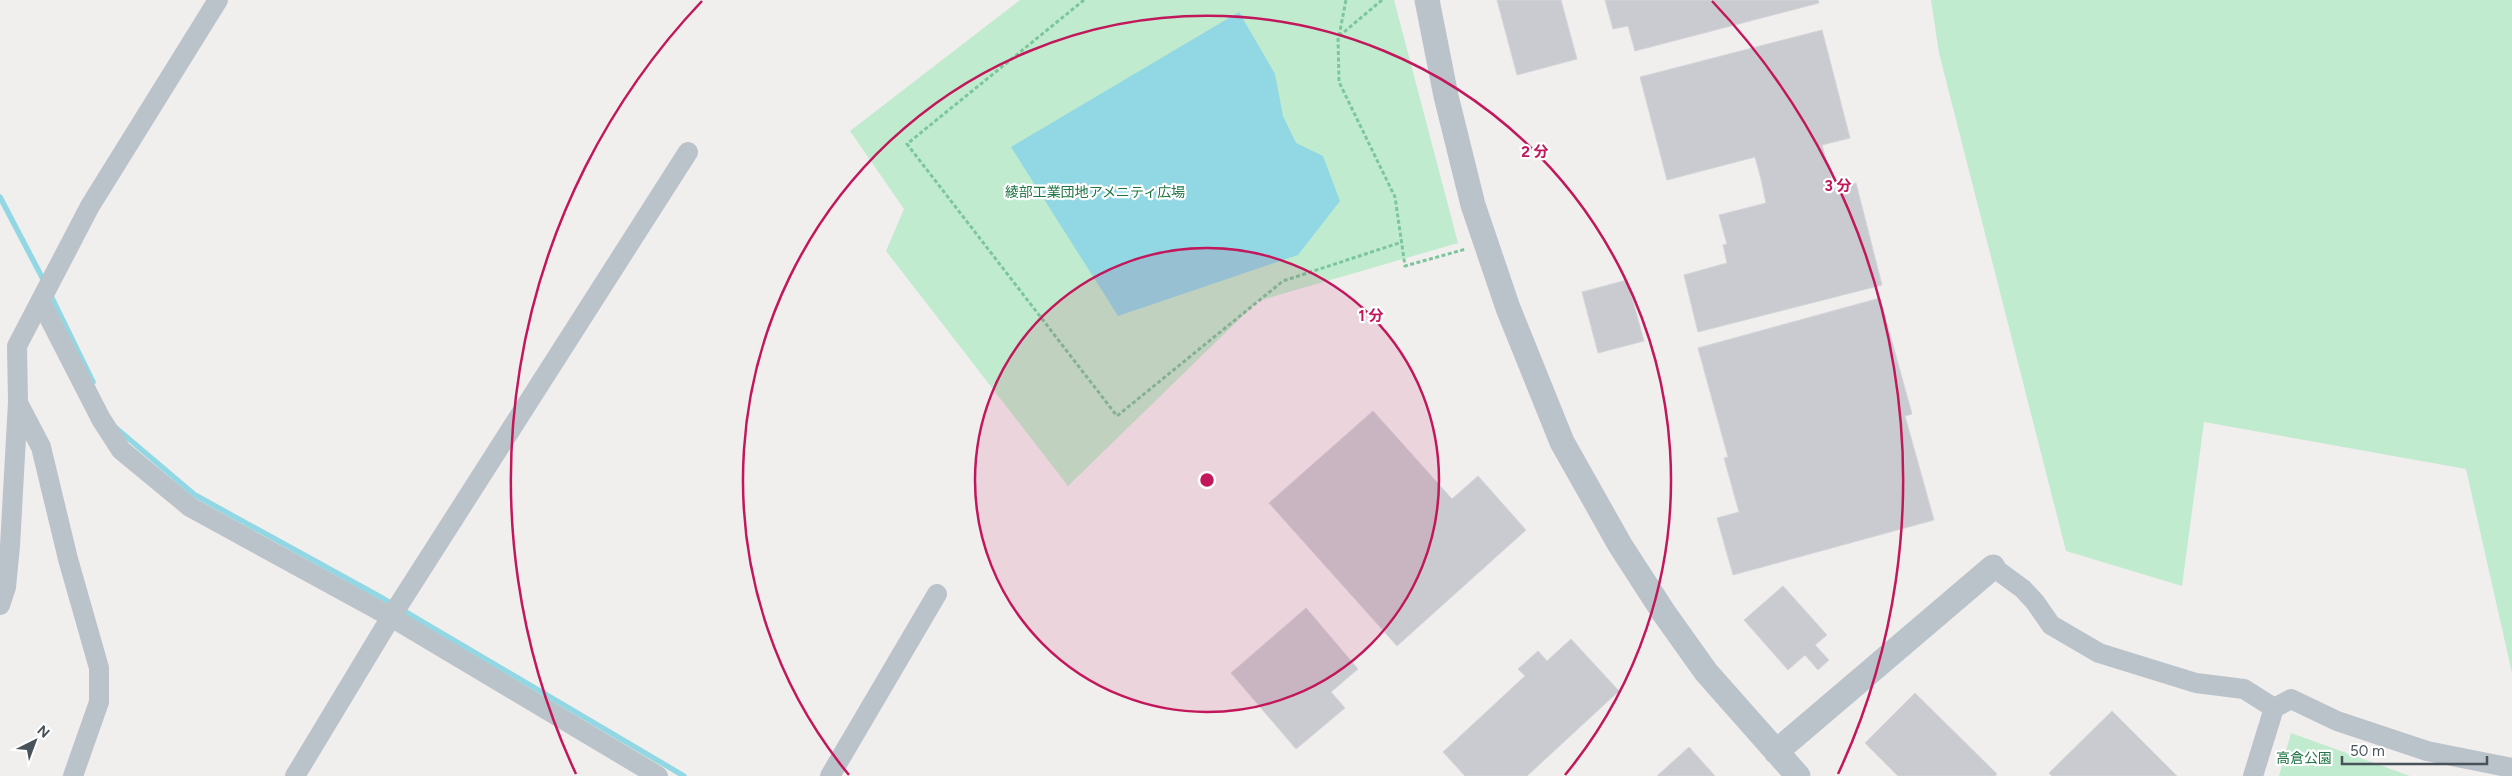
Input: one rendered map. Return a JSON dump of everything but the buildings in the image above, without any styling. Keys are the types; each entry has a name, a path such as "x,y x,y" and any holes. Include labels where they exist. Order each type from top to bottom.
{"street":[{"path":"0,605 6,587 10,546 18,402 17,346 90,206 218,0"},
{"path":"1427,0 1446,96 1473,205 1508,308 1562,442 1620,545 1664,613 1706,672 1798,776"},
{"path":"295,776 392,617 688,152"},
{"path":"41,302 101,419 122,450 190,507 392,617 658,776"},
{"path":"18,402 41,447 68,560 99,668 100,702 73,776"},
{"path":"1776,752 1993,567 2022,588 2035,602 2051,626 2099,653 2196,683 2244,689 2274,708"},
{"path":"830,776 937,594"},
{"path":"2253,776 2274,708 2291,699 2337,721 2427,751 2512,768"}],"path":[{"path":"1084,0 907,144 1117,416 1282,281 1402,242"},
{"path":"1346,0 1338,37 1339,82 1395,197 1405,266 1486,243"},
{"path":"1338,37 1382,0"}],"green space":[{"name":"綾部工業団地アメニティ広場","path":"1020,0 1394,0 1458,243 1258,301 1068,486 886,251 904,209 850,131"},
{"path":"1931,0 2512,0 2512,673 2466,469 2204,422 2182,586 2066,551 1939,53"},
{"name":"高倉公園","path":"2291,733 2410,776 2279,776"}],"water":[{"path":"1239,12 1275,74 1283,116 1296,143 1323,156 1340,201 1298,255 1118,316 1011,147"}],"waterway":[{"path":"0,197 45,283"},
{"path":"50,294 93,382"},
{"path":"116,428 195,495 384,599 684,776"}]}
